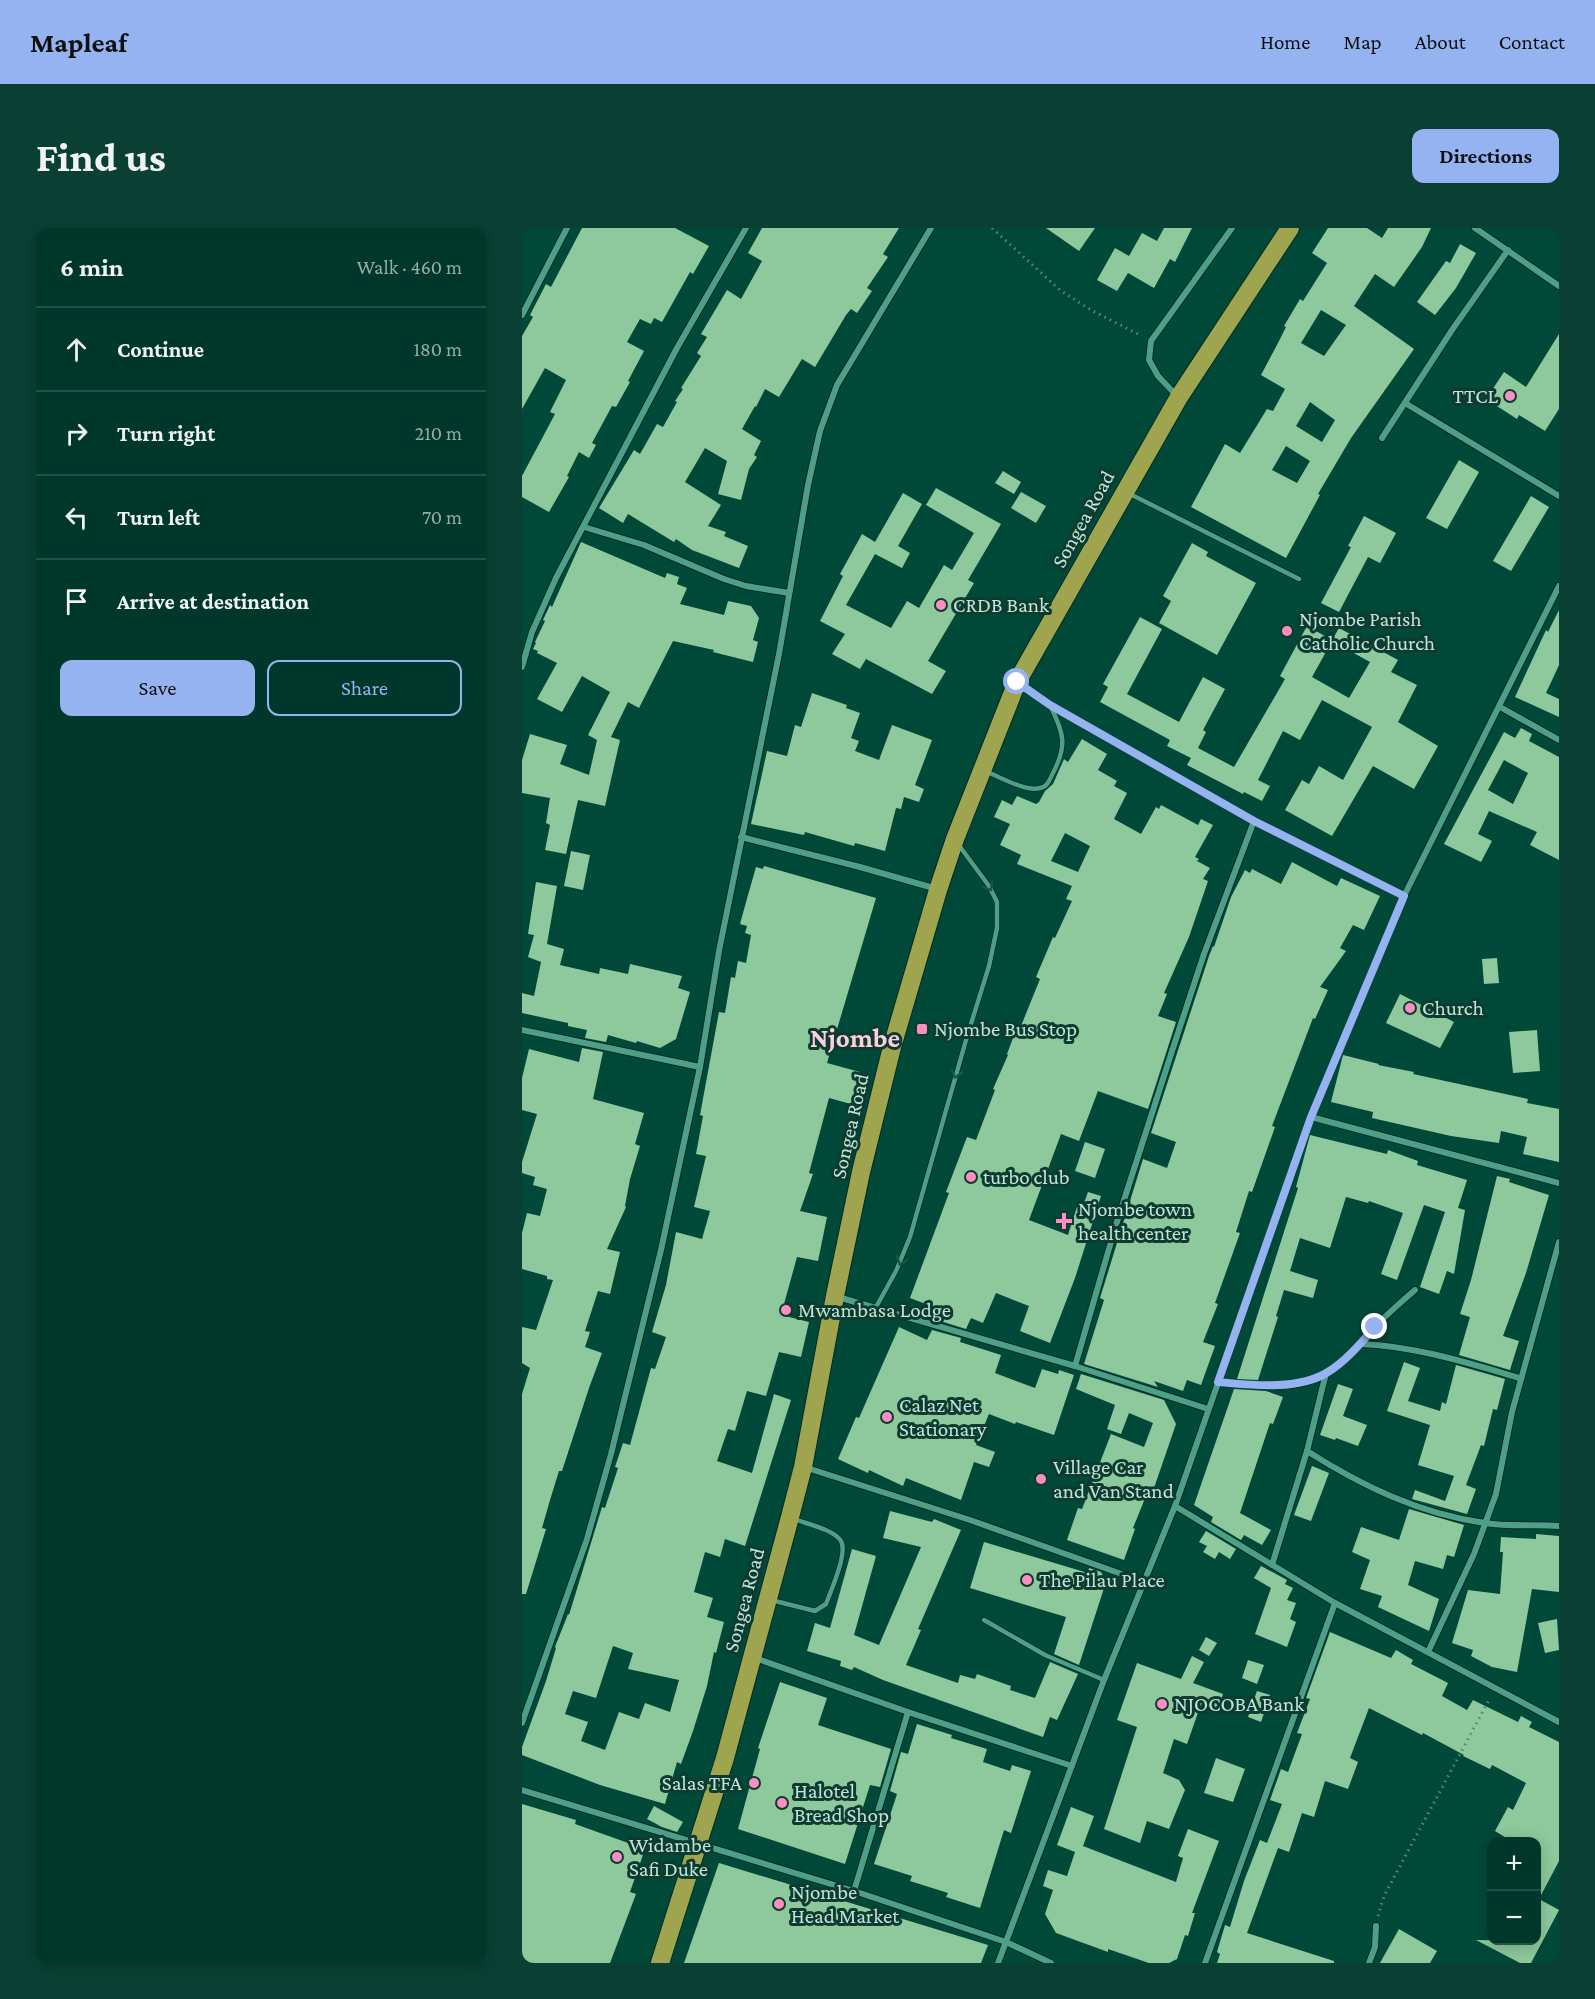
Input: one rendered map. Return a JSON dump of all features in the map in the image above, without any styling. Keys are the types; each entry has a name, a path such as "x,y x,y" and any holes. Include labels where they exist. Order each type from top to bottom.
{"highway":[{"name":"Songea Road","path":"660,1963 725,1758 790,1517 803,1467 861,1172 892,1047 955,839 1017,682 1179,398 1290,228"}],"street":[{"path":"522,315 567,228"},
{"path":"522,667 532,632 551,588 677,348 746,228"},
{"path":"522,1723 587,1539 611,1454 661,1250 700,1067 741,837 779,654 820,431 837,385 931,228"},
{"path":"1179,398 1158,376 1149,360 1152,341 1232,228"},
{"path":"1475,228 1559,286"},
{"path":"1382,438 1508,250"},
{"path":"1405,403 1559,496"},
{"path":"584,527 644,545 724,579 746,586 789,593"},
{"path":"998,1963 1104,1680 1175,1506 1311,1117 1404,896 1559,586"},
{"path":"1017,682 1050,705 1254,821 1404,896"},
{"path":"1500,707 1559,740"},
{"path":"1075,1366 1115,1228 1173,1048 1204,954 1254,821"},
{"path":"741,837 860,867 938,890"},
{"path":"522,1030 700,1067"},
{"path":"1311,1117 1559,1183"},
{"path":"1428,1652 1445,1620 1487,1523 1496,1494 1520,1378 1559,1242"},
{"path":"1218,1382 1268,1386 1301,1382 1326,1373 1360,1344 1415,1290"},
{"path":"835,1296 1075,1366 1208,1409"},
{"path":"1360,1344 1393,1346 1470,1363 1520,1378"},
{"path":"1272,1565 1308,1451 1326,1373"},
{"path":"1308,1451 1337,1470 1384,1494 1449,1516 1487,1523 1559,1526"},
{"path":"803,1467 970,1520 1144,1582"},
{"path":"1175,1506 1335,1603 1559,1722"},
{"path":"1205,1963 1335,1603"},
{"path":"752,1657 1072,1766"},
{"path":"854,1891 908,1712"},
{"path":"522,1790 854,1891 1006,1942 1051,1963"},
{"path":"1369,1963 1375,1947 1376,1926"}],"lane":[{"path":"1125,491 1299,579"},
{"path":"981,769 1031,789 1046,785 1062,752 1064,741 1050,705"},
{"path":"875,1309 896,1271 910,1237 989,966 997,928 997,902 989,886 955,839"},
{"path":"768,1599 815,1611 826,1604 844,1552 840,1540 828,1532 790,1517"},
{"path":"984,1620 1045,1655 1104,1680"}],"path":[{"path":"992,228 1060,290 1090,310 1152,341"},
{"path":"1376,1926 1383,1896 1496,1688"}],"building":[{"path":"582,228 675,228 709,246 693,274 690,272 662,322 654,318 651,324 640,319 627,342 644,351 628,381 630,382 616,407 612,406 592,443 596,445 589,458 579,452 567,476 569,477 549,512 522,497 522,476 555,414 550,412 566,380 545,368 522,409 522,336 533,317 530,315 546,284 551,287"},
{"path":"762,228 899,228 883,254 888,257 867,288 872,291 857,313 851,309 846,315 815,367 802,359 779,397 765,389 755,406 742,429 761,441 754,455 757,457 749,469 741,500 718,494 727,461 705,448 685,482 721,505 708,526 726,532 724,536 748,546 739,568 692,550 676,539 674,542 628,514 623,523 599,508 634,450 640,454 657,424 663,427 683,389 681,388 701,356 697,353 707,337 701,334 727,290 741,299 762,261 748,253"},
{"path":"1046,228 1095,228 1079,251"},
{"path":"1164,228 1192,228 1175,262 1170,259 1154,288 1128,273 1117,291 1097,280 1115,248 1129,256 1142,233 1157,241"},
{"path":"1328,228 1367,228 1382,238 1388,228 1431,228 1422,247 1394,287 1375,274 1354,306 1414,349 1351,438 1318,494 1320,495 1286,558 1191,507 1225,444 1240,453 1267,409 1273,411 1285,389 1261,375 1286,327 1284,326 1300,299 1303,301 1327,263 1312,253","holes":["1321,310 1346,325 1324,356 1301,343","1310,402 1335,420 1322,442 1296,426","1286,446 1310,461 1297,483 1272,470"]},
{"path":"1460,244 1476,253 1456,288 1435,315 1417,302 1446,261 1450,263"},
{"path":"1559,334 1559,409 1545,431 1519,415 1517,419 1486,399 1504,372 1526,387"},
{"path":"1459,460 1479,472 1447,529 1426,518"},
{"path":"1003,471 1021,482 1014,494 995,483"},
{"path":"936,488 1001,524 968,580 974,583 928,661 946,671 932,694 866,659 860,669 832,654 845,634 820,621 843,576 840,574 862,534 875,542 903,493 922,504 898,546 910,553 902,568 875,554 846,605 891,628 907,601 919,608 944,565 952,570 974,533 926,505"},
{"path":"1021,492 1046,506 1036,523 1011,508"},
{"path":"1531,496 1549,507 1511,571 1493,561"},
{"path":"1364,516 1396,533 1380,563 1368,557 1339,612 1321,603 1351,547 1348,546"},
{"path":"581,542 665,578 667,573 679,577 677,584 687,588 680,604 724,615 728,601 751,606 759,618 753,640 758,642 753,662 673,641 639,708 628,702 611,737 620,740 605,806 578,800 566,854 545,850 550,825 546,823 550,798 522,793 522,760 530,734 567,745 560,764 589,775 597,740 588,735 610,692 582,676 562,712 537,699 557,663 533,649 545,621 543,620 550,605 552,607"},
{"path":"1192,543 1208,552 1206,556 1256,583 1217,655 1159,623 1171,601 1163,596"},
{"path":"1559,610 1559,665 1546,693 1559,699 1559,717 1515,697 1546,630 1548,632"},
{"path":"1140,617 1162,629 1127,694 1179,722 1203,677 1225,689 1203,730 1206,732 1198,748 1234,767 1285,679 1280,676 1307,626 1332,640 1339,628 1398,660 1391,672 1417,685 1398,722 1438,746 1414,789 1373,766 1332,836 1285,810 1302,780 1309,784 1319,766 1343,780 1372,727 1322,700 1300,740 1283,731 1258,780 1270,786 1262,801 1244,792 1243,794 1187,765 1191,758 1167,746 1170,740 1100,702 1108,687 1103,684","holes":["1332,641 1370,662 1349,698 1312,677"]},
{"path":"812,693 847,705 846,708 860,713 851,738 859,741 855,751 879,760 892,725 932,740 915,785 924,789 919,802 904,797 901,809 896,808 885,851 855,843 854,846 805,832 804,835 751,824 767,751 787,756 795,725 801,727"},
{"path":"1521,728 1532,734 1529,741 1559,757 1559,860 1530,845 1537,832 1489,811 1478,834 1492,841 1481,862 1444,844 1504,732 1515,738","holes":["1504,760 1528,773 1513,804 1488,790"]},
{"path":"1082,739 1107,754 1098,770 1117,781 1114,786 1127,793 1114,819 1141,834 1156,807 1159,809 1161,805 1198,825 1201,819 1213,825 1195,857 1199,859 1197,861 1210,868 1203,879 1208,881 1189,937 1164,993 1167,994 1158,1016 1176,1022 1148,1109 1098,1091 1079,1141 1061,1134 1029,1220 1068,1235 1077,1207 1082,1209 1088,1192 1101,1196 1075,1278 1050,1343 1020,1331 1029,1306 996,1293 983,1323 971,1318 966,1329 937,1320 942,1310 910,1298 967,1137 976,1140 1016,1030 1019,1031 1040,979 1036,977 1072,901 1066,899 1072,886 1017,864 1021,855 1000,845 1010,824 994,817 1002,800 1012,805 1017,796 1036,804 1039,802 1045,791 1053,784 1064,759 1068,762","holes":["1065,833 1090,846 1078,872 1051,861"]},
{"path":"571,851 590,855 583,890 564,886"},
{"path":"1292,862 1337,886 1341,878 1380,896 1364,930 1353,925 1340,948 1346,951 1320,987 1328,990 1315,1019 1313,1018 1272,1126 1275,1127 1252,1192 1249,1191 1236,1232 1240,1233 1215,1303 1218,1304 1203,1342 1215,1346 1201,1385 1187,1380 1183,1391 1154,1381 1158,1387 1084,1364 1104,1300 1100,1298 1143,1159 1167,1168 1176,1142 1151,1133 1209,956 1231,897 1245,870 1250,873 1252,869 1281,884"},
{"path":"764,866 876,898 827,1063 860,1072 851,1104 829,1098 809,1173 813,1174 800,1211 827,1217 818,1261 797,1257 781,1315 809,1322 801,1357 779,1352 766,1396 747,1391 735,1431 728,1429 717,1461 752,1473 774,1394 791,1400 745,1546 725,1539 720,1557 705,1552 694,1592 713,1598 707,1617 724,1622 693,1731 681,1764 677,1762 665,1804 600,1785 522,1755 522,1747 546,1681 555,1647 569,1615 602,1507 605,1508 618,1468 615,1467 623,1443 630,1445 651,1368 655,1369 666,1337 652,1332 666,1285 676,1232 702,1239 710,1211 694,1207 706,1156 696,1154 703,1116 700,1115 719,1012 725,1013 731,977 735,978 738,961 746,963 751,935 745,933 747,926 740,924 756,867 763,869","holes":["613,1646 633,1653 628,1669 679,1680 670,1712 645,1703 639,1719 619,1712 605,1750 581,1741 588,1722 565,1714 573,1691 596,1698"]},
{"path":"536,882 557,886 547,944 564,949 560,965 599,974 600,968 628,974 630,964 682,976 678,988 690,992 676,1039 660,1048 608,1035 606,1042 585,1038 587,1030 568,1026 568,1023 522,1013 522,993 534,996 541,962 528,957 534,935 528,934"},
{"path":"1497,958 1499,983 1484,984 1482,959"},
{"name":"Church","path":"1400,994 1454,1022 1440,1048 1386,1023"},
{"path":"1537,1030 1540,1071 1513,1073 1509,1032"},
{"path":"582,1048 603,1052 593,1099 644,1113 635,1144 640,1146 630,1179 626,1207 607,1249 620,1252 610,1294 598,1291 585,1331 590,1332 585,1347 602,1353 562,1471 559,1471 542,1528 546,1529 526,1594 522,1594 522,1394 530,1368 522,1363 522,1327 536,1330 553,1280 522,1269 522,1233 527,1213 540,1216 547,1189 533,1185 535,1177 522,1173 522,1162 537,1114 522,1110 522,1078 529,1049 579,1062"},
{"path":"1343,1055 1414,1072 1413,1074 1528,1099 1527,1103 1559,1109 1559,1162 1523,1154 1527,1137 1501,1131 1499,1143 1451,1136 1372,1118 1373,1112 1331,1102"},
{"path":"1310,1135 1387,1154 1388,1150 1418,1161 1417,1165 1467,1180 1458,1208 1465,1210 1454,1274 1447,1271 1439,1294 1420,1287 1445,1212 1424,1205 1397,1280 1381,1274 1403,1213 1369,1201 1368,1203 1346,1197 1330,1248 1300,1238 1290,1271 1318,1280 1313,1298 1284,1290 1258,1380 1237,1379 1298,1188 1296,1187"},
{"path":"1085,1142 1105,1149 1095,1178 1075,1171"},
{"path":"1497,1176 1549,1195 1526,1273 1503,1336 1519,1341 1510,1370 1459,1355 1470,1317 1460,1314 1471,1280"},
{"path":"899,1327 927,1340 932,1330 961,1338 960,1342 1001,1355 995,1373 1035,1388 1042,1369 1058,1374 1059,1370 1074,1375 1054,1435 989,1414 976,1445 995,1452 989,1467 974,1462 961,1500 906,1478 903,1486 838,1459 856,1417 859,1418"},
{"path":"1404,1362 1420,1368 1408,1401 1440,1411 1442,1402 1446,1404 1456,1365 1505,1379 1497,1410 1493,1409 1484,1446 1481,1445 1466,1485 1476,1489 1467,1514 1412,1499 1415,1490 1445,1501 1454,1476 1418,1465 1430,1425 1387,1411"},
{"path":"1081,1374 1164,1400 1176,1424 1154,1488 1150,1486 1133,1528 1135,1529 1124,1560 1067,1540 1078,1508 1082,1509 1111,1434 1144,1447 1153,1423 1129,1413 1121,1434 1107,1429 1115,1405 1076,1389"},
{"path":"1338,1384 1353,1389 1343,1416 1367,1425 1358,1446 1320,1435"},
{"path":"1234,1389 1266,1391 1283,1397 1273,1424 1270,1423 1240,1513 1271,1530 1262,1545 1244,1535 1241,1540 1211,1522 1213,1517 1194,1505"},
{"path":"1312,1466 1329,1473 1311,1521 1294,1515"},
{"path":"1409,1509 1464,1525 1454,1557 1447,1555 1443,1569 1415,1561 1408,1585 1439,1599 1429,1631 1378,1607 1382,1596 1360,1589 1370,1560 1352,1552 1361,1527 1399,1540"},
{"path":"890,1511 932,1522 934,1519 961,1530 918,1629 921,1630 906,1665 958,1683 960,1675 975,1679 977,1674 1011,1686 1010,1690 1035,1698 1050,1662 1078,1674 1057,1720 1050,1717 1043,1737 883,1680 854,1667 852,1670 840,1666 841,1661 807,1651 815,1623 830,1628 852,1549 876,1556 854,1635 879,1645 921,1547 883,1538"},
{"path":"1206,1531 1236,1549 1230,1559 1219,1552 1215,1559 1203,1552 1207,1546 1199,1542"},
{"path":"1536,1534 1559,1536 1559,1592 1532,1589 1517,1672 1492,1667 1471,1656 1473,1650 1452,1643 1468,1590 1500,1594 1503,1552 1500,1552 1501,1537 1536,1539"},
{"name":"The Pilau Place","path":"984,1542 1088,1573 1089,1568 1101,1572 1106,1582 1079,1665 1054,1654 1066,1617 970,1588"},
{"path":"1261,1566 1287,1580 1285,1584 1293,1588 1287,1600 1296,1603 1290,1619 1296,1622 1287,1647 1255,1634 1271,1588 1254,1578"},
{"path":"1557,1619 1559,1650 1545,1653 1538,1623"},
{"path":"1330,1632 1391,1658 1396,1650 1413,1660 1411,1664 1448,1683 1442,1696 1467,1710 1473,1700 1518,1722 1521,1716 1532,1722 1529,1727 1559,1742 1559,1861 1541,1895 1541,1837 1505,1837 1495,1831 1508,1807 1513,1810 1526,1783 1492,1765 1490,1769 1423,1733 1422,1735 1369,1708 1350,1758 1358,1762 1348,1789 1325,1781 1314,1817 1302,1813 1289,1852 1278,1848 1247,1933 1334,1961 1334,1963 1217,1963 1220,1954 1217,1952 1225,1925 1230,1927 1260,1840 1267,1843 1282,1804 1270,1800 1281,1769 1288,1772 1302,1734 1297,1733 1310,1699 1306,1698"},
{"path":"1206,1637 1217,1643 1209,1656 1199,1650"},
{"path":"1192,1656 1204,1662 1193,1683 1223,1694 1218,1710 1201,1704 1187,1744 1174,1739 1163,1773 1179,1780 1185,1790 1169,1829 1147,1821 1140,1843 1104,1829 1137,1727 1117,1720 1137,1663 1181,1679"},
{"path":"1248,1660 1264,1665 1257,1684 1242,1678"},
{"path":"780,1682 827,1698 818,1725 891,1749 880,1787 870,1785 845,1864 738,1829 760,1749 758,1748"},
{"path":"1257,1691 1270,1695 1261,1722 1248,1717"},
{"path":"917,1724 987,1749 983,1762 1010,1771 1012,1765 1031,1771 1011,1833 1004,1830 980,1908 946,1897 948,1893 910,1881 912,1876 874,1864 897,1794 890,1791 901,1752 908,1754"},
{"path":"1216,1758 1245,1769 1233,1802 1204,1793"},
{"path":"522,1804 576,1820 575,1824 645,1849 630,1892 636,1894 610,1963 522,1963"},
{"path":"654,1806 683,1822 677,1832 647,1819"},
{"path":"1071,1807 1094,1816 1083,1846 1176,1882 1183,1858 1178,1856 1188,1829 1219,1841 1192,1913 1195,1913 1188,1936 1185,1935 1177,1959 1169,1963 1149,1963 1108,1949 1108,1952 1056,1933 1045,1914 1053,1890 1043,1886 1048,1870 1067,1876 1075,1852 1057,1845"},
{"name":"Njombe Head Market","path":"719,1863 988,1945 981,1963 684,1963"},
{"path":"1541,1900 1559,1910 1541,1944"},
{"path":"1399,1929 1437,1951 1430,1963 1380,1963"},
{"path":"1476,1940 1487,1940 1487,1945 1541,1945 1531,1963 1520,1963"}],"place":[{"name":"TTCL","path":"1510,396"},
{"name":"CRDB Bank","path":"941,605"},
{"name":"Njombe Parish Catholic Church","path":"1287,631"},
{"name":"Church","path":"1410,1008"},
{"name":"Njombe Bus Stop","path":"922,1029"},
{"name":"turbo club","path":"971,1177"},
{"name":"Njombe town health center","path":"1064,1221"},
{"name":"Mwambasa Lodge","path":"786,1310"},
{"name":"Calaz Net Stationary","path":"887,1417"},
{"name":"Village Car and Van Stand","path":"1041,1479"},
{"name":"The Pilau Place","path":"1027,1580"},
{"name":"NJOCOBA Bank","path":"1162,1704"},
{"name":"Salas TFA","path":"754,1783"},
{"name":"Halotel Bread Shop","path":"782,1803"},
{"name":"Widambe Safi Duke","path":"617,1857"},
{"name":"Njombe Head Market","path":"779,1904"}],"district":[{"name":"Njombe","path":"855,1038"}],"route":[{"path":"1017,682 1050,705 1254,821 1404,896 1311,1117 1218,1382 1268,1386 1301,1382 1326,1373 1346,1358 1375,1327"}]}
